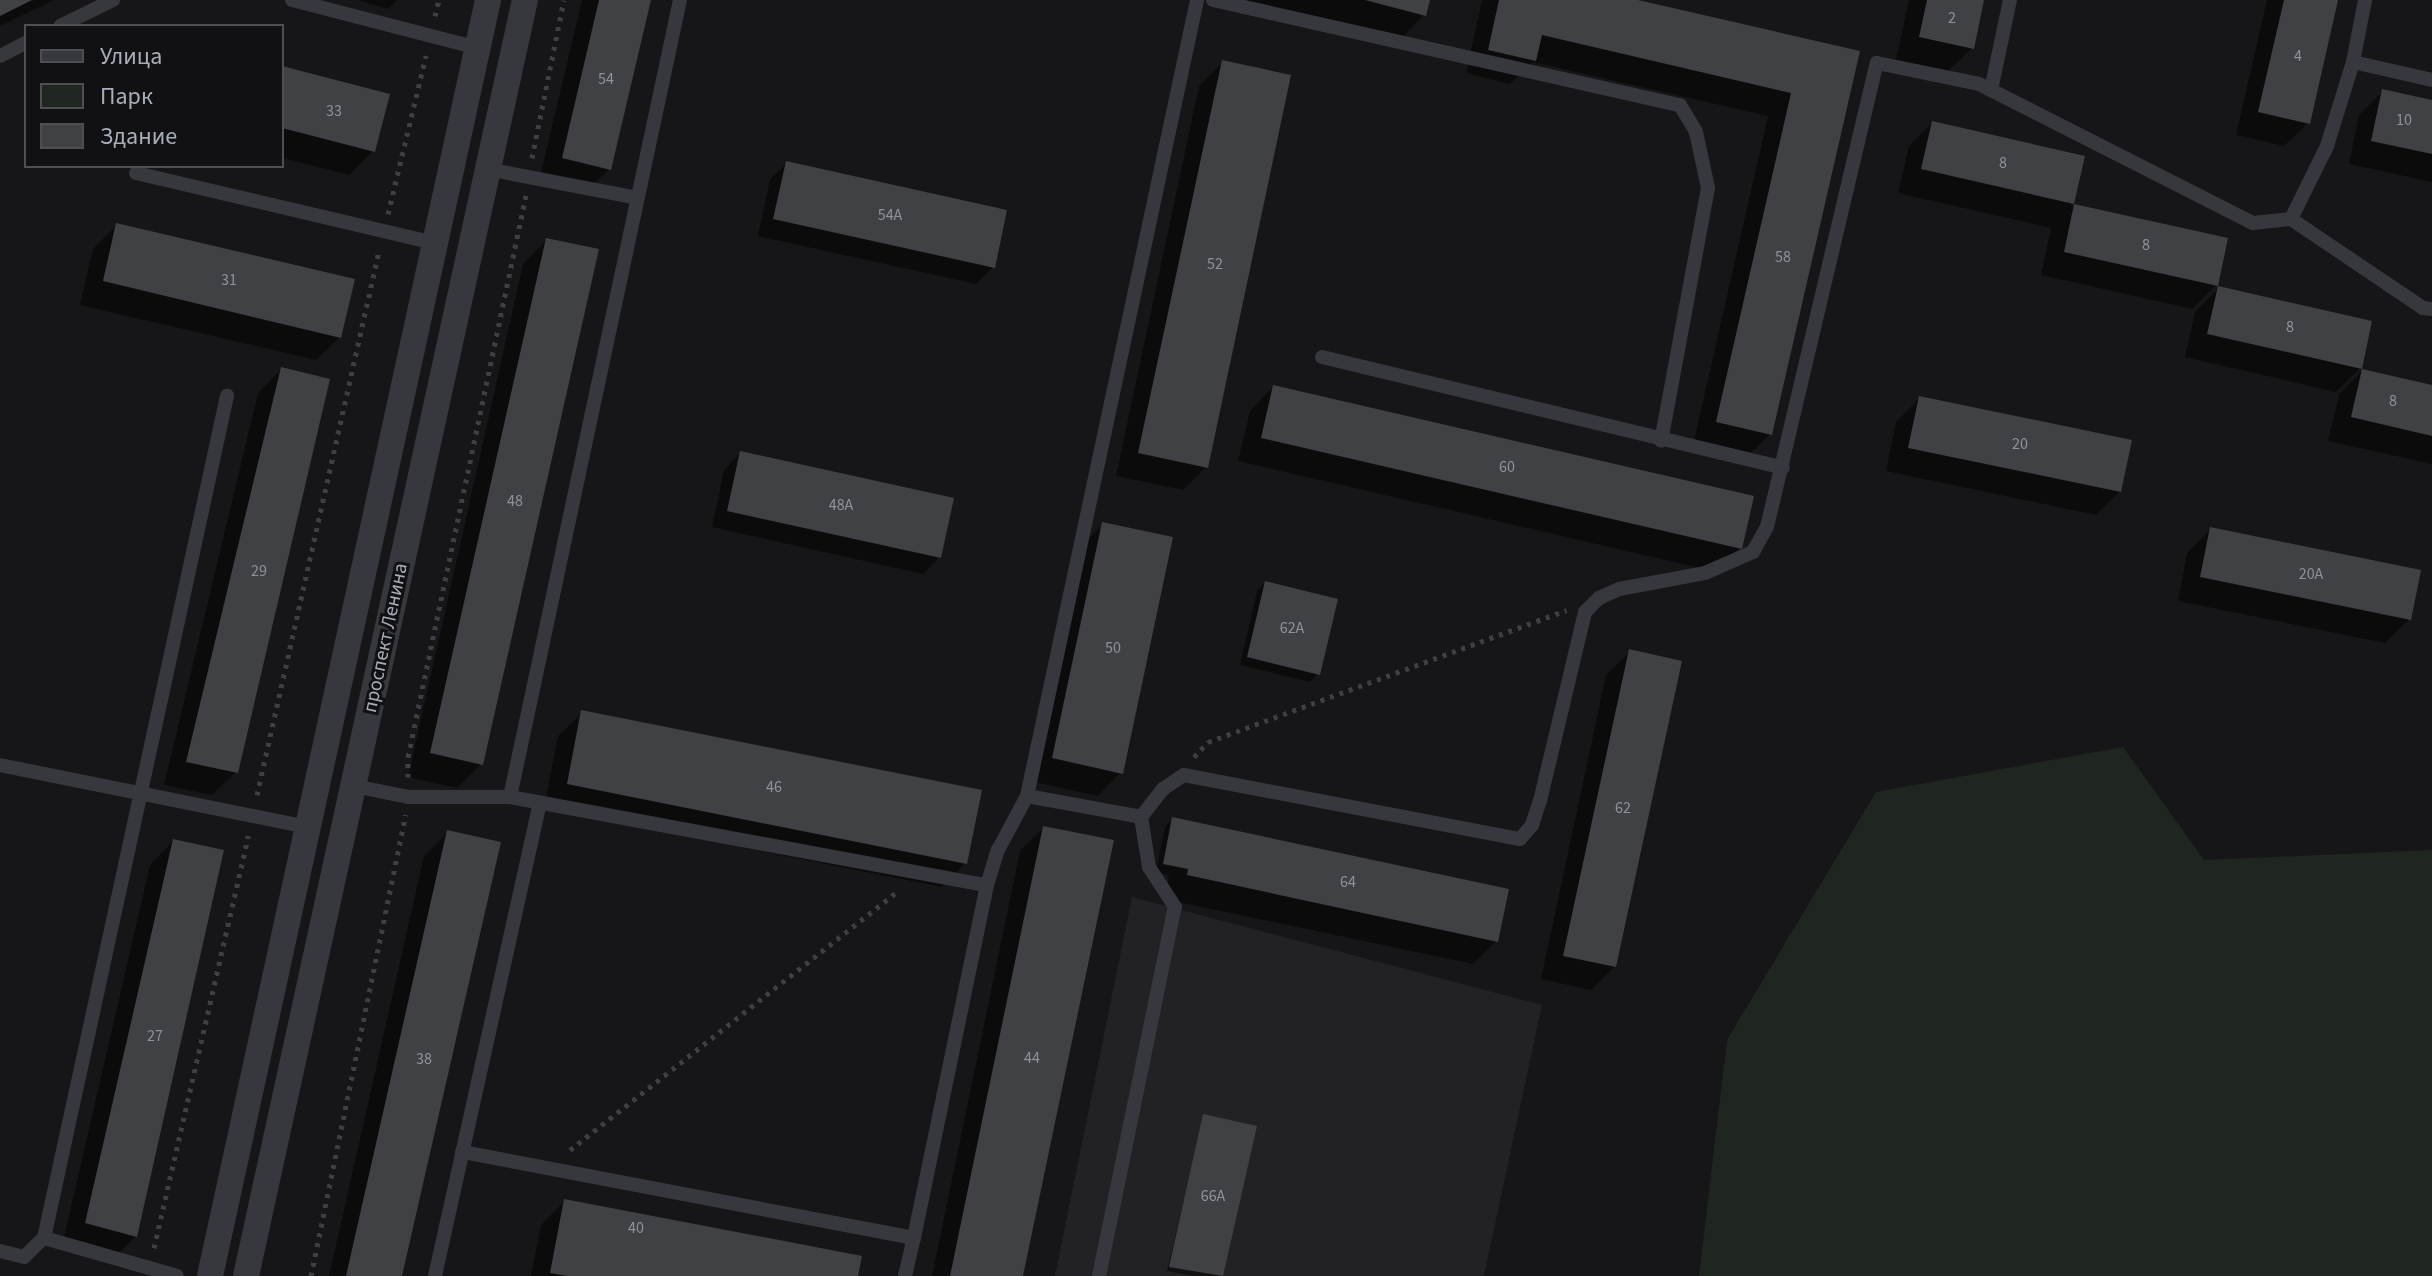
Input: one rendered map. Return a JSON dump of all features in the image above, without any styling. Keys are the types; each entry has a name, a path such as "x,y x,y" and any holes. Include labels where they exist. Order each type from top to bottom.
{"street":[{"name":"проспект Ленина","path":"210,1276 488,0"},
{"name":"проспект Ленина","path":"246,1276 525,0"}],"lane":[{"path":"64,24 113,0"},
{"path":"292,0 478,48"},
{"path":"510,797 680,0"},
{"path":"905,1276 987,885 998,850 1027,796 1197,0"},
{"path":"1213,0 1680,105 1696,132 1708,188 1661,441"},
{"path":"1991,90 2010,0"},
{"path":"2291,219 2327,146 2353,62 2365,0"},
{"path":"0,56 24,44"},
{"path":"2353,62 2432,80"},
{"path":"1099,1276 1175,907 1149,867 1141,817 1163,789 1184,775 1520,839 1532,825 1540,801 1585,612 1599,598 1619,589 1705,573 1753,552 1767,527 1877,63 1979,84 2253,223 2291,219 2423,308 2432,309"},
{"path":"487,169 637,198"},
{"path":"136,173 435,243"},
{"path":"1322,357 1783,468"},
{"path":"0,1251 24,1257 44,1238 227,396"},
{"path":"0,765 308,827"},
{"path":"354,786 408,797 510,797 987,885"},
{"path":"1027,796 1141,817"},
{"path":"435,1276 540,803"},
{"path":"462,1152 914,1238"},
{"path":"44,1238 177,1276"}],"path":[{"path":"149,1270 384,229 439,0"},
{"path":"311,1276 408,797 408,757 564,0"},
{"path":"1184,775 1191,760 1208,742 1599,598"},
{"path":"547,1168 918,874"}],"shaded area":[{"path":"1132,897 1542,1005 1484,1276 1055,1276"}],"green space":[{"path":"2123,747 2204,860 2432,850 2432,1276 1699,1276 1727,1040 1876,792"}],"building":[{"path":"0,0 32,0 0,16"},
{"path":"599,0 651,0 611,170 562,158"},
{"path":"1365,0 1430,0 1426,16"},
{"path":"1499,0 1638,0 1860,51 1772,435 1716,422 1791,93 1542,35 1536,61 1488,50"},
{"path":"1927,0 1984,0 1974,49 1919,37"},
{"path":"2284,0 2338,0 2310,124 2258,112"},
{"path":"1222,60 1291,75 1208,468 1138,453"},
{"path":"284,67 390,94 375,152 284,129"},
{"path":"2382,89 2432,100 2432,154 2371,141"},
{"path":"1932,121 2085,156 2074,204 1921,169"},
{"path":"786,161 1007,210 995,268 773,219"},
{"path":"2074,204 2228,238 2218,286 2064,252"},
{"path":"116,223 355,279 341,338 103,281"},
{"path":"546,238 599,249 483,765 430,753"},
{"path":"2218,286 2372,321 2362,369 2207,334"},
{"path":"281,367 330,379 238,773 186,762"},
{"path":"2362,369 2432,385 2432,436 2351,417"},
{"path":"1273,385 1754,496 1742,549 1261,438"},
{"path":"1919,396 2132,440 2121,492 1908,448"},
{"path":"740,451 954,498 941,558 727,511"},
{"path":"1102,522 1173,537 1123,774 1052,758"},
{"path":"2210,527 2421,570 2411,620 2200,577"},
{"path":"1265,581 1338,599 1320,675 1247,657"},
{"path":"1629,649 1682,661 1616,967 1563,956"},
{"path":"581,710 982,790 967,864 567,784"},
{"path":"1172,817 1509,889 1498,942 1187,875 1188,869 1163,864"},
{"path":"1043,826 1114,840 1023,1276 950,1276"},
{"path":"447,830 501,842 402,1276 346,1276"},
{"path":"173,839 224,850 137,1237 85,1223"},
{"path":"1203,1114 1257,1126 1223,1276 1169,1267"},
{"path":"564,1199 862,1256 858,1276 567,1276 550,1273"}]}
